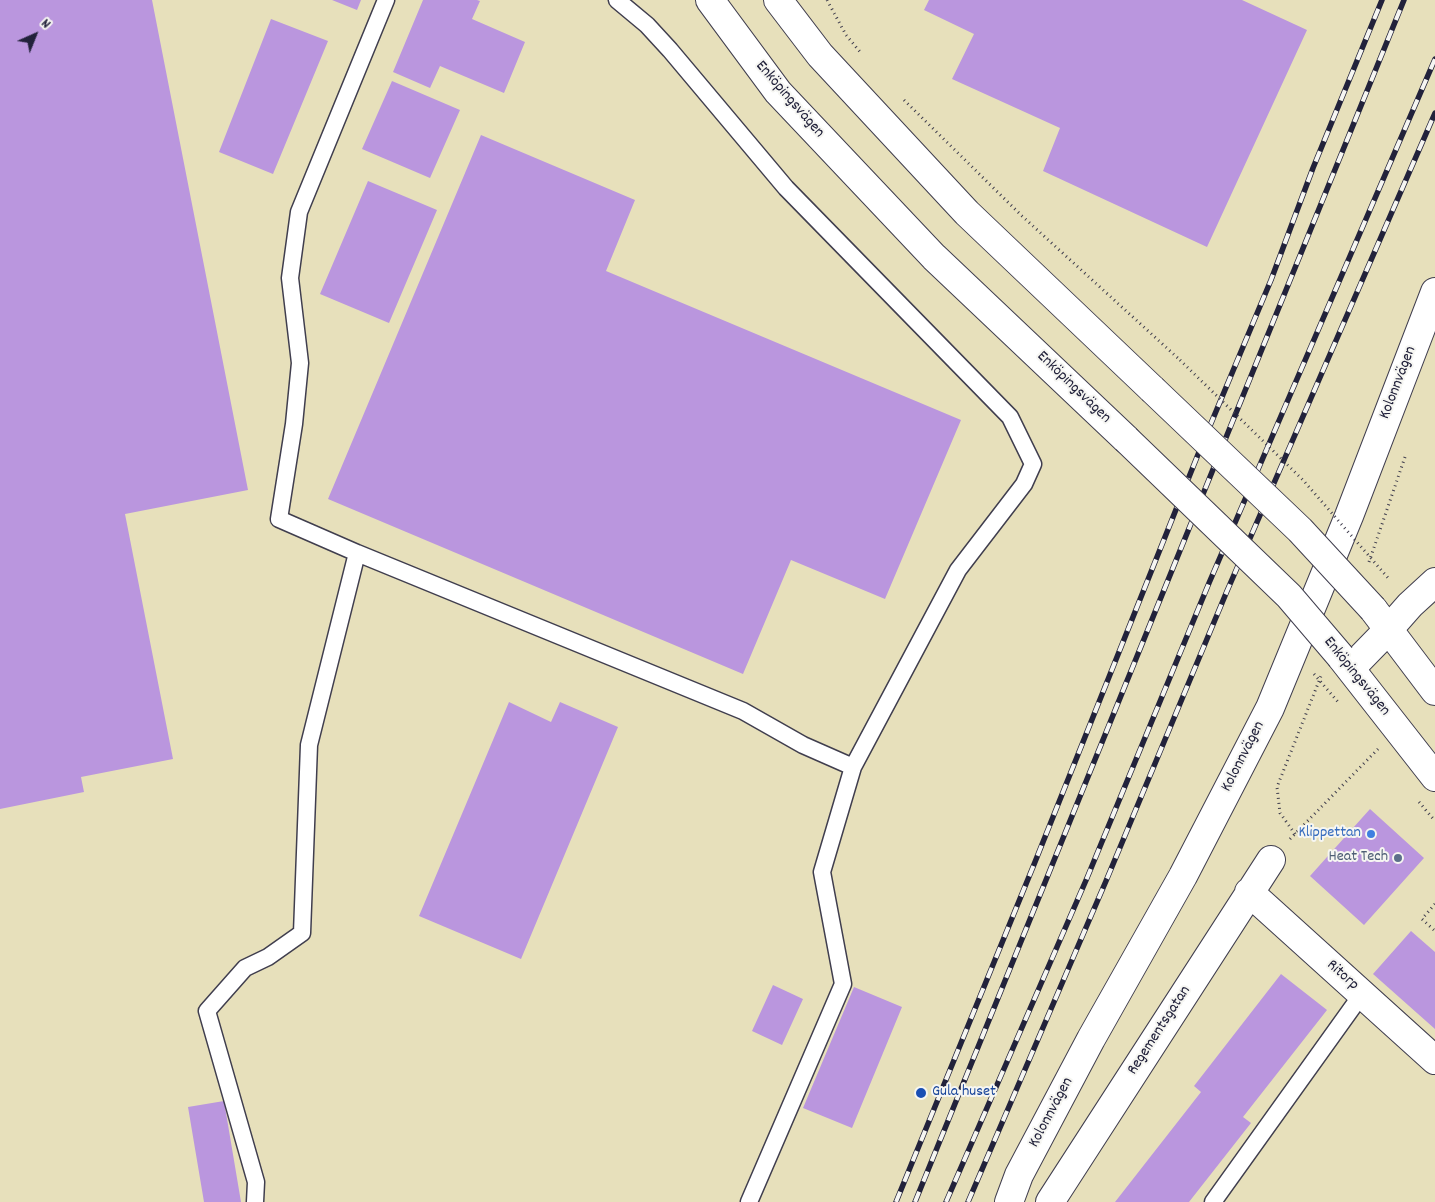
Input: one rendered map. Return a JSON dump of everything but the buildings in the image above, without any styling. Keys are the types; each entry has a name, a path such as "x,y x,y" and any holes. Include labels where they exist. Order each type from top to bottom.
{"main road":[{"name":"Enköpingsvägen","path":"710,0 778,92 934,256 1289,596 1346,663 1435,777"},
{"path":"778,0 820,55 967,213 1300,530 1380,619 1435,691"},
{"name":"Kolonnvägen","path":"1009,1202 1019,1175 1091,1040 1183,876 1270,708 1349,516 1435,292"},
{"path":"1346,663 1380,619 1410,605 1435,582"},
{"name":"Regementsgatan","path":"1050,1202 1271,860"},
{"name":"Ritorp","path":"1249,892 1435,1060"}],"lane":[{"path":"386,0 300,212 290,278 300,363 294,424 279,519 357,554 743,711 803,745 853,767"},
{"path":"617,0 647,25 670,50 786,188 1010,417 1033,464 1024,484 958,570 853,767 822,872 843,984 749,1202"},
{"path":"255,1202 256,1182 208,1011 245,968 268,957 302,933 309,744 357,554"},
{"path":"1213,1202 1362,994"}],"path":[{"path":"827,0 846,35 862,55"},
{"path":"897,93 1022,216 1180,360 1303,480 1389,579"},
{"path":"1295,834 1376,751"},
{"path":"1435,904 1422,919 1435,931"}],"railway":[{"path":"896,1202 1035,862 1199,452 1271,280 1313,168 1382,0"},
{"path":"915,1202 1404,0"},
{"path":"946,1202 1087,878 1209,583 1435,59"},
{"path":"968,1202 1106,881 1227,591 1435,113"}],"place":[{"name":"Klippettan","path":"1371,834"},
{"name":"Heat Tech","path":"1398,858"},
{"name":"Gula huset","path":"921,1093"}]}
